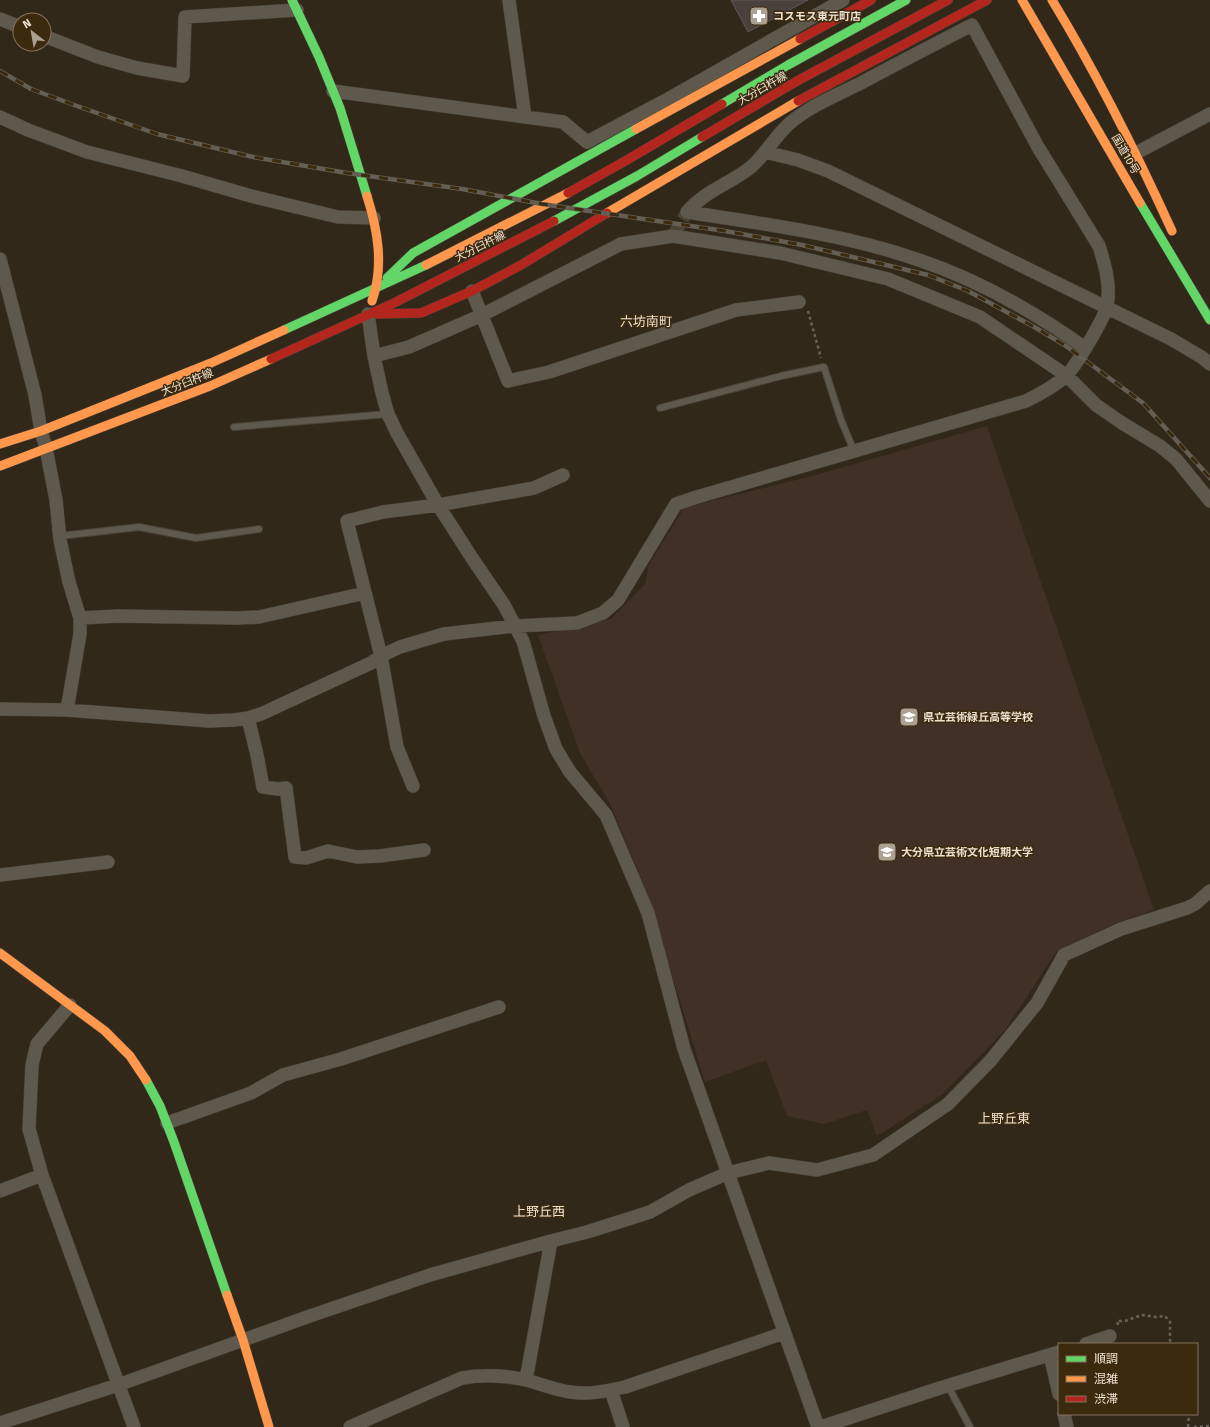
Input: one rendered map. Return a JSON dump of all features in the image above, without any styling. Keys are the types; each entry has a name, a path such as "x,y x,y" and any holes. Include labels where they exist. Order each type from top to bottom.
{"main road":[{"path":"376,289 413,253 662,108 871,0"},
{"name":"大分臼杵線","path":"0,444 41,431 211,363 376,289 557,199 627,160 788,65 906,0"},
{"name":"大分臼杵線","path":"0,466 210,386 368,314 469,265 637,176 797,81 947,0"},
{"path":"295,5 340,108 374,218 379,248 376,289 368,314 421,313 472,291 521,265 819,89 987,0"},
{"name":"国道10号","path":"1022,0 1210,320"},
{"name":"国道10号","path":"1052,0 1078,43 1136,153 1177,241"},
{"path":"0,953 105,1031 130,1056 146,1079 167,1123 243,1340 269,1427"}],"street":[{"path":"509,0 525,117"},
{"path":"333,91 563,122 587,142 662,108 843,0"},
{"path":"52,39 137,68 183,76 185,17 295,5"},
{"path":"0,19 12,24"},
{"path":"0,709 67,710 209,720 234,720 248,718 274,708 371,663 381,656 400,647 444,634 515,626 577,623 603,613 618,600 676,504 1026,401 1044,392 1067,376 1085,348 1097,328 1106,307 1108,280 1105,264 1099,246 1038,148 972,25 813,108 790,123 776,136 765,152 752,166 703,196 687,212 846,239 917,259 959,276 1028,310 1085,348"},
{"path":"1136,153 1210,114"},
{"path":"0,117 28,130 87,152 182,176 251,196 338,216 374,218"},
{"path":"765,152 798,160 828,171 1171,339 1203,358 1210,364"},
{"path":"374,356 409,347 482,315 621,244 673,236 780,253 888,279 980,317 1067,376 1096,405 1160,446 1176,459 1210,501"},
{"path":"0,259 5,301 35,395 56,500 60,536 69,582 80,618 80,634 67,710"},
{"path":"472,291 508,381 548,372 736,310 799,302"},
{"path":"368,314 374,356 388,414 397,433 438,505 504,605 515,626 522,641 544,716 556,749 570,772 606,815 648,913 684,1049 784,1333 819,1427 1054,1354 1058,1386"},
{"path":"413,786 398,746 381,656 347,521 383,512 438,505 534,488 563,475"},
{"path":"80,618 118,616 259,617 365,593"},
{"path":"248,718 258,755 263,787 278,789 286,788 295,857 306,858 328,851 357,857 380,856 424,850"},
{"path":"0,875 108,862"},
{"path":"0,1423 118,1385 430,1275 552,1240 587,1232 650,1212 689,1190 728,1173 769,1163 817,1170 874,1155 948,1104 991,1060 1036,1004 1064,956 1121,929 1187,908 1195,904 1210,891"},
{"path":"70,1005 37,1044 32,1065 29,1129 42,1175 134,1427"},
{"path":"167,1123 251,1093 283,1075 342,1058 499,1007"},
{"path":"0,1191 42,1175"},
{"path":"526,1380 552,1240"},
{"path":"350,1427 462,1378 489,1374 526,1380 570,1392 584,1393 611,1390 784,1333"},
{"path":"1089,1343 1110,1336"},
{"path":"611,1390 623,1427"},
{"path":"1064,1415 1067,1427"}],"lane":[{"path":"660,408 781,376 824,367 841,420 854,451"},
{"path":"234,427 388,414"},
{"path":"60,536 139,527 196,538 259,529"},
{"path":"948,1386 970,1427"}],"path":[{"path":"799,302 807,308 824,367"},
{"path":"1110,1336 1119,1330 1116,1322 1125,1321 1142,1315 1156,1317 1165,1316 1170,1322 1171,1343"},
{"path":"1188,1427 1190,1415"},
{"path":"1194,1427 1210,1426"}],"shaded area":[{"path":"987,426 1154,910 1116,923 1056,952 1005,1030 943,1094 877,1136 867,1110 824,1124 787,1116 766,1060 705,1082 644,885 611,806 580,753 538,635 611,619 645,584 649,565 684,508 816,475"}],"building":[{"name":"コスモス東元町店","path":"731,0 808,0 748,32"}],"tunnel":[{"path":"673,236 687,212"}],"railway":[{"path":"0,71 31,89 157,134 253,157 347,173 462,189 542,204 725,231 802,245 928,275 968,291 1066,346 1143,403 1210,478"}],"traffic: fast":[{"path":"292,0 319,57 340,108 367,196"},
{"path":"722,104 788,65 906,0"},
{"path":"387,278 413,253 636,129"},
{"path":"554,221 637,176 702,137"},
{"path":"1140,203 1210,320"},
{"path":"284,330 426,265"},
{"path":"146,1080 160,1106 174,1142 227,1295"}],"traffic: slow":[{"path":"1022,0 1140,203"},
{"path":"1052,0 1085,56 1172,231"},
{"path":"636,129 800,39"},
{"path":"607,213 798,101"},
{"path":"426,265 568,193"},
{"path":"367,196 377,235 379,262 376,288 372,301"},
{"path":"0,444 41,431 211,363 284,330"},
{"path":"0,466 210,386 271,359"},
{"path":"0,953 105,1031 130,1056 146,1080"},
{"path":"227,1295 243,1340 269,1427"}],"traffic: jam":[{"path":"800,39 871,0"},
{"path":"702,137 797,81 948,0"},
{"path":"798,101 987,0"},
{"path":"568,193 722,104"},
{"path":"376,314 421,313 472,291 521,265 607,213"},
{"path":"271,359 396,302 554,221"}],"place":[{"name":"コスモス東元町店","path":"759,16"},
{"name":"県立芸術緑丘高等学校","path":"909,717"},
{"name":"大分県立芸術文化短期大学","path":"887,852"}],"district":[{"name":"六坊南町","path":"646,321"},
{"name":"上野丘東","path":"1004,1118"},
{"name":"上野丘西","path":"539,1211"}]}
